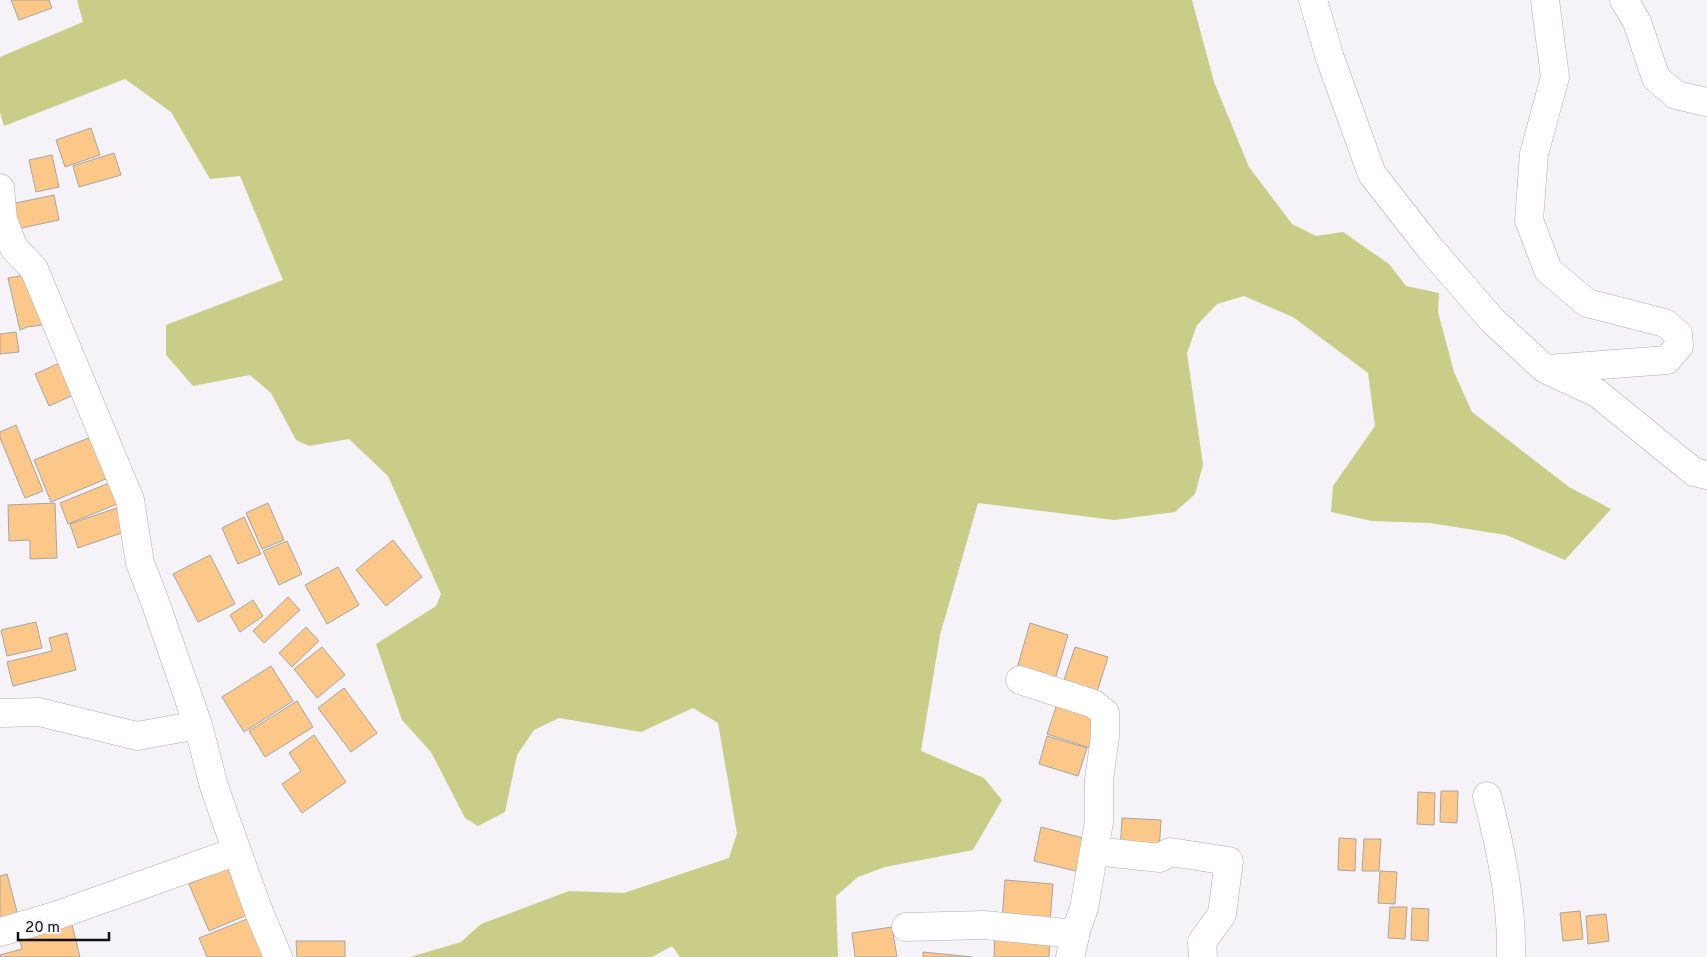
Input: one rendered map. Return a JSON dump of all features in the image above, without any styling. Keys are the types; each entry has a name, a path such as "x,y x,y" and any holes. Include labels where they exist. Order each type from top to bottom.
{"street":[{"path":"1313,0 1330,58 1372,174 1429,246 1492,320 1546,369 1596,393 1694,472 1707,475"},
{"path":"1545,0 1555,77 1534,154 1529,220 1548,270 1587,303 1665,323 1678,334 1679,346 1668,360 1546,369"},
{"path":"1624,0 1636,22 1656,78 1676,95 1707,102"},
{"path":"0,188 3,220 14,248 34,269 130,500 140,563 198,725 214,786 278,957"},
{"path":"906,927 984,925 1073,945 1084,908 1099,822 1099,780 1106,736 1105,713 1094,704 1020,680"},
{"path":"0,713 39,712 137,736 198,725"},
{"path":"1486,796 1499,840 1505,876 1512,933 1511,957"},
{"path":"0,932 55,916 237,851"},
{"path":"1094,851 1160,858 1170,852 1229,861 1222,914 1202,942 1202,957"}],"green space":[{"path":"77,0 1192,0 1214,82 1249,167 1292,224 1316,236 1343,232 1389,264 1406,286 1439,293 1438,312 1454,372 1472,412 1569,487 1611,509 1565,560 1506,535 1430,523 1372,521 1331,512 1333,486 1375,426 1368,373 1293,317 1244,296 1217,304 1197,325 1187,353 1203,465 1195,494 1175,512 1114,520 978,503 940,635 921,751 984,778 1002,800 973,850 885,867 858,877 836,896 838,957 680,957 672,946 652,957 410,957 461,942 481,924 569,891 624,893 729,858 737,833 718,723 693,708 641,732 559,718 534,730 517,755 505,812 478,826 465,818 431,752 402,720 376,644 436,606 441,594 388,476 349,439 309,446 296,440 271,393 250,375 193,386 166,355 166,325 283,280 240,176 210,179 171,112 125,79 4,126 0,112 0,57 83,22"}],"building":[{"path":"11,0 49,0 52,8 19,20"},
{"path":"91,128 100,155 65,167 56,140"},
{"path":"114,153 121,175 79,187 73,166"},
{"path":"52,155 59,187 36,192 29,160"},
{"path":"54,195 59,220 17,229 11,204"},
{"path":"31,274 42,325 20,330 8,278"},
{"path":"16,332 19,352 0,354 0,334"},
{"path":"64,361 78,393 49,406 35,374"},
{"path":"16,425 43,491 25,498 0,438 0,432"},
{"path":"91,437 108,478 51,502 34,460"},
{"path":"114,481 122,502 68,524 60,503"},
{"path":"55,503 57,558 30,559 30,540 9,541 8,505"},
{"path":"268,503 284,540 262,549 246,513"},
{"path":"122,506 130,530 78,548 70,524"},
{"path":"244,517 261,554 238,564 222,528"},
{"path":"393,540 422,577 386,606 356,570"},
{"path":"287,541 302,574 279,585 263,551"},
{"path":"210,555 235,604 198,622 173,574"},
{"path":"338,567 359,605 327,624 305,585"},
{"path":"288,597 300,610 264,643 253,631"},
{"path":"253,600 263,616 240,632 230,615"},
{"path":"36,622 42,648 7,656 1,630"},
{"path":"1030,623 1068,635 1054,683 1016,672"},
{"path":"306,627 319,641 292,667 279,653"},
{"path":"67,633 76,670 13,686 7,662 52,651 49,638"},
{"path":"322,647 345,675 317,698 294,669"},
{"path":"1075,647 1108,657 1095,698 1062,686"},
{"path":"271,666 293,701 244,732 222,697"},
{"path":"344,688 377,733 351,752 318,708"},
{"path":"297,701 313,727 265,757 249,731"},
{"path":"1057,704 1100,718 1090,748 1047,734"},
{"path":"314,735 346,782 302,813 282,784 301,771 289,753"},
{"path":"1047,736 1087,748 1078,776 1039,764"},
{"path":"1441,791 1458,791 1457,823 1440,822"},
{"path":"1418,792 1435,793 1434,825 1417,824"},
{"path":"1122,818 1161,820 1159,853 1120,851"},
{"path":"1041,827 1087,839 1080,872 1034,861"},
{"path":"1339,838 1356,839 1355,871 1338,870"},
{"path":"1364,839 1381,839 1379,871 1362,871"},
{"path":"228,868 247,915 209,931 189,884"},
{"path":"1380,871 1397,872 1395,904 1378,903"},
{"path":"7,874 19,919 0,924 0,876"},
{"path":"1005,880 1053,884 1050,923 1002,919"},
{"path":"1390,907 1407,907 1405,939 1388,938"},
{"path":"1412,908 1429,909 1428,941 1411,940"},
{"path":"1580,911 1583,939 1563,941 1560,913"},
{"path":"1606,914 1609,941 1588,944 1586,916"},
{"path":"257,915 266,957 207,957 199,938"},
{"path":"71,921 80,957 0,957 0,955 22,949 18,934"},
{"path":"892,927 897,957 855,957 852,933"},
{"path":"995,933 1050,936 1049,957 994,957"},
{"path":"296,941 345,941 345,957 297,957"},
{"path":"923,952 972,957 923,957"}]}
